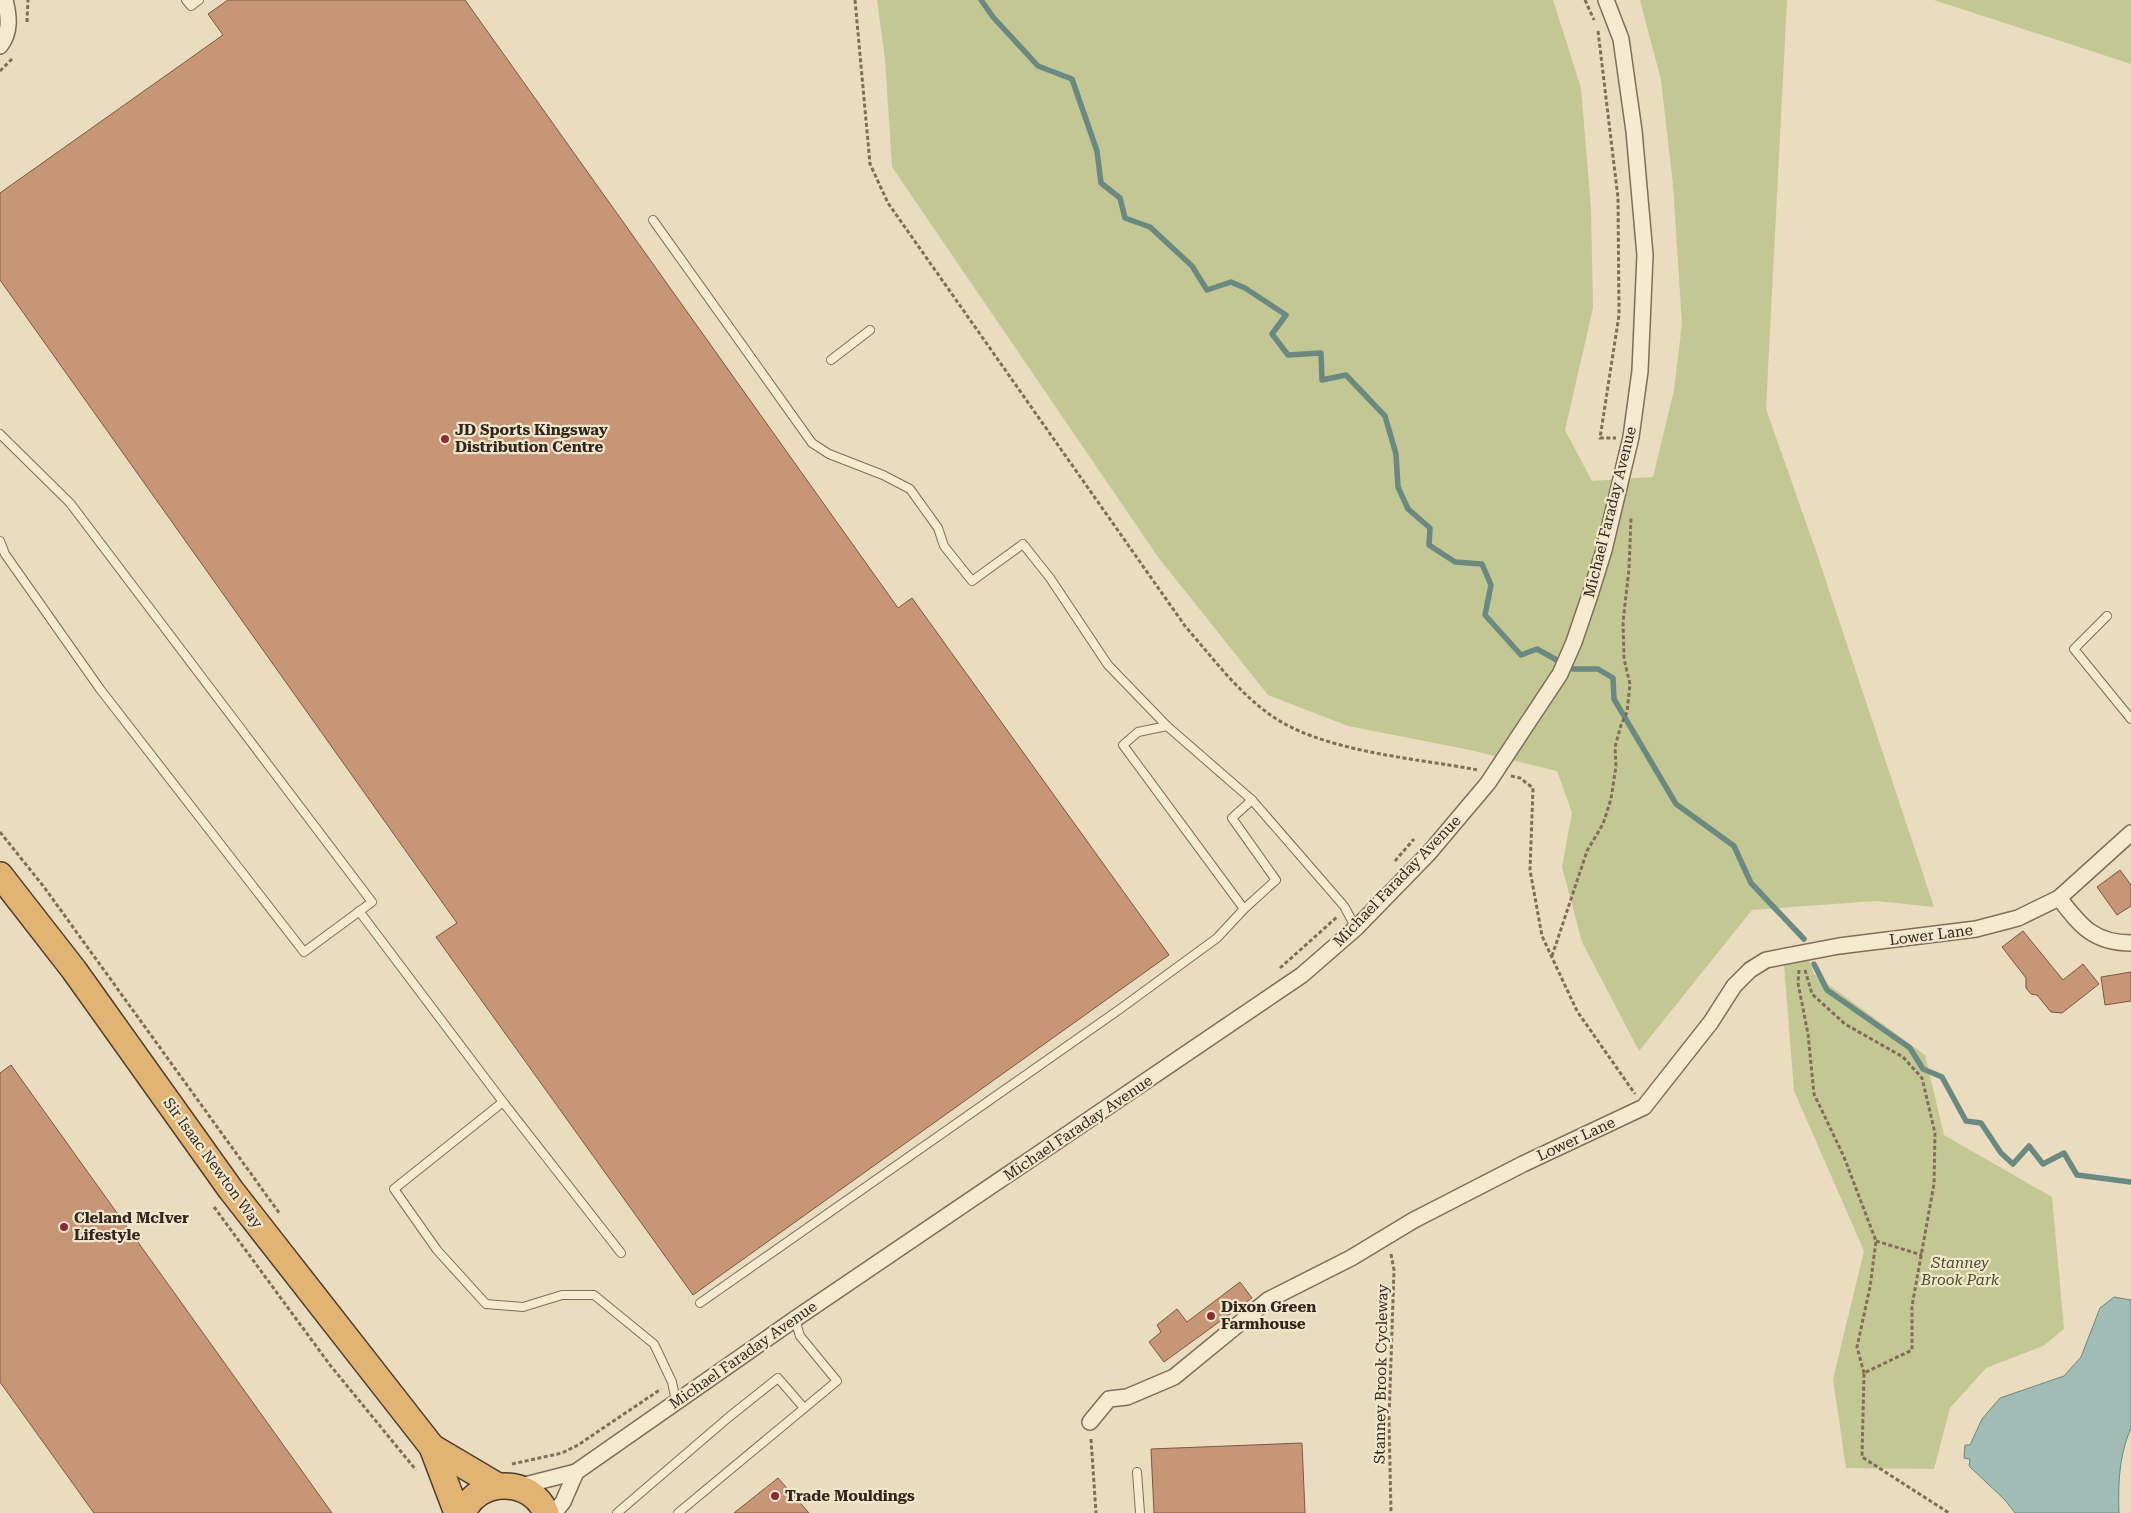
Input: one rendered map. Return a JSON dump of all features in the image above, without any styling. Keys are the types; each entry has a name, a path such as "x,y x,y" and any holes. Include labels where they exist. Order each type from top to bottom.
{"highway":[{"name":"Sir Isaac Newton Way","path":"0,875 74,970 231,1190 432,1447 457,1513"},
{"name":"Sir Isaac Newton Way","path":"432,1447 506,1479 537,1499 546,1513"},
{"path":"463,1513 473,1498 506,1479"}],"street":[{"path":"0,46 8,29 9,13 5,0"},
{"name":"Michael Faraday Avenue","path":"576,1472 795,1319 1302,975 1356,928 1430,853 1495,773 1560,674 1569,652 1604,550 1631,437 1640,371 1645,255 1634,131 1621,39 1606,0"},
{"name":"Lower Lane","path":"1090,1422 1109,1399 1126,1397 1174,1377 1268,1300 1352,1258 1388,1236 1523,1164 1644,1107 1711,1022 1734,986 1750,970 1766,960 1800,952 1976,930 2018,918 2059,898 2131,833"},
{"path":"2059,898 2081,927 2111,941 2131,942"},
{"path":"506,1479 576,1472 563,1502 554,1513"}],"lane":[{"path":"189,3 199,0"},
{"path":"653,220 812,442 829,454 883,475 910,489 938,528 944,546 972,581 1023,544 1050,578 1108,666 1167,726 1252,800 1346,909 1356,928"},
{"path":"831,360 870,330"},
{"path":"0,434 70,503 372,902 304,952 100,689 5,554 0,541"},
{"path":"2107,616 2074,649 2131,719"},
{"path":"1167,726 1138,732 1123,745 1244,909"},
{"path":"700,1303 1120,1009 1217,938 1244,909 1276,880 1232,818 1252,800"},
{"path":"359,911 503,1102 621,1253"},
{"path":"503,1102 394,1189 437,1250 486,1304 523,1307 562,1295 594,1295 654,1344 672,1382 676,1401"},
{"path":"678,1513 837,1381 800,1336 795,1319"},
{"path":"617,1513 729,1417 778,1378 804,1408"},
{"path":"1137,1472 1140,1513"}],"path":[{"path":"855,0 870,164 888,203 1185,626 1233,683 1271,715 1314,738 1520,778 1533,788 1530,870 1542,936 1577,1011 1644,1107"},
{"path":"1585,0 1598,32 1618,198 1619,315 1600,438 1631,437"},
{"path":"1552,957 1588,851 1603,824 1611,799 1616,766 1615,747 1627,712 1630,684 1624,659 1623,622 1629,569 1631,512"},
{"path":"0,832 89,948 286,1222"},
{"path":"1392,865 1414,839"},
{"path":"1273,972 1346,909"},
{"path":"1800,952 1798,983 1808,1034 1814,1094 1844,1157 1876,1241 1870,1287 1857,1347 1864,1372 1862,1457 1948,1513"},
{"path":"1800,952 1812,994 1846,1024 1903,1057 1922,1078 1935,1133 1934,1184 1912,1306 1912,1350 1864,1372"},
{"name":"Stanney Brook Cycleway","path":"1388,1236 1394,1270 1389,1420 1391,1513"},
{"path":"1876,1241 1922,1255"},
{"path":"506,1479 538,1460 562,1453 578,1445 672,1382"},
{"path":"1090,1422 1096,1513"}],"green space":[{"path":"877,0 1553,0 1581,88 1591,209 1593,308 1565,430 1592,481 1653,477 1674,390 1682,324 1673,185 1661,80 1640,0 1787,0 1766,409 1816,551 1934,907 1876,901 1752,910 1639,1051 1582,942 1562,867 1572,813 1557,771 1470,750 1348,726 1268,695 1158,557 892,167 885,59"},
{"path":"1934,0 2131,0 2131,64"},
{"name":"Stanney Brook Park","path":"1807,954 1814,974 1925,1055 1944,1135 2052,1197 2064,1329 2043,1346 1986,1368 1950,1408 1934,1469 1846,1468 1833,1379 1864,1251 1794,1091 1784,965"}],"water":[{"path":"2114,1297 2131,1300 2131,1428 2120,1470 2119,1513 2015,1513 2005,1500 1969,1466 1970,1459 1964,1458 1965,1445 1970,1445 1982,1419 2000,1398 2064,1376 2081,1357 2100,1308"}],"building":[{"name":"JD Sports Kingsway Distribution Centre","path":"228,0 465,0 898,608 912,598 1169,955 693,1295 436,937 457,923 0,280 0,193 223,35 208,14"},
{"path":"2120,870 2131,885 2131,906 2117,915 2097,887"},
{"path":"2023,931 2063,980 2083,964 2099,984 2062,1013 2051,1012 2037,995 2031,994 2026,988 2026,978 2002,947"},
{"path":"2131,972 2131,1001 2105,1005 2101,977"},
{"name":"Cleland McIver Lifestyle","path":"11,1065 332,1513 94,1513 0,1382 0,1073"},
{"name":"Dixon Green Farmhouse","path":"1240,1282 1252,1298 1164,1362 1149,1342 1161,1332 1157,1325 1177,1309 1187,1322"},
{"path":"1302,1443 1305,1513 1154,1513 1151,1449"},
{"name":"Trade Mouldings","path":"778,1478 809,1513 734,1513"}],"waterway":[{"path":"981,0 993,17 1038,66 1072,79 1097,151 1101,183 1120,198 1125,218 1150,227 1192,266 1207,290 1231,282 1245,288 1286,315 1272,334 1288,355 1321,353 1322,380 1346,375 1385,416 1396,454 1398,487 1408,509 1430,528 1429,545 1455,562 1482,564 1491,585 1485,615 1521,655 1537,649 1573,669 1598,669 1613,678 1614,699 1676,804 1734,846 1751,883 1804,939"},
{"path":"1814,964 1827,990 1910,1048 1923,1069 1942,1077 1966,1121 1981,1123 2001,1153 2013,1164 2029,1146 2043,1164 2064,1153 2077,1175 2131,1182"}],"place":[{"name":"JD Sports Kingsway Distribution Centre","path":"445,439"},
{"name":"Cleland McIver Lifestyle","path":"64,1227"},
{"name":"Dixon Green Farmhouse","path":"1211,1316"},
{"name":"Trade Mouldings","path":"775,1496"}]}
